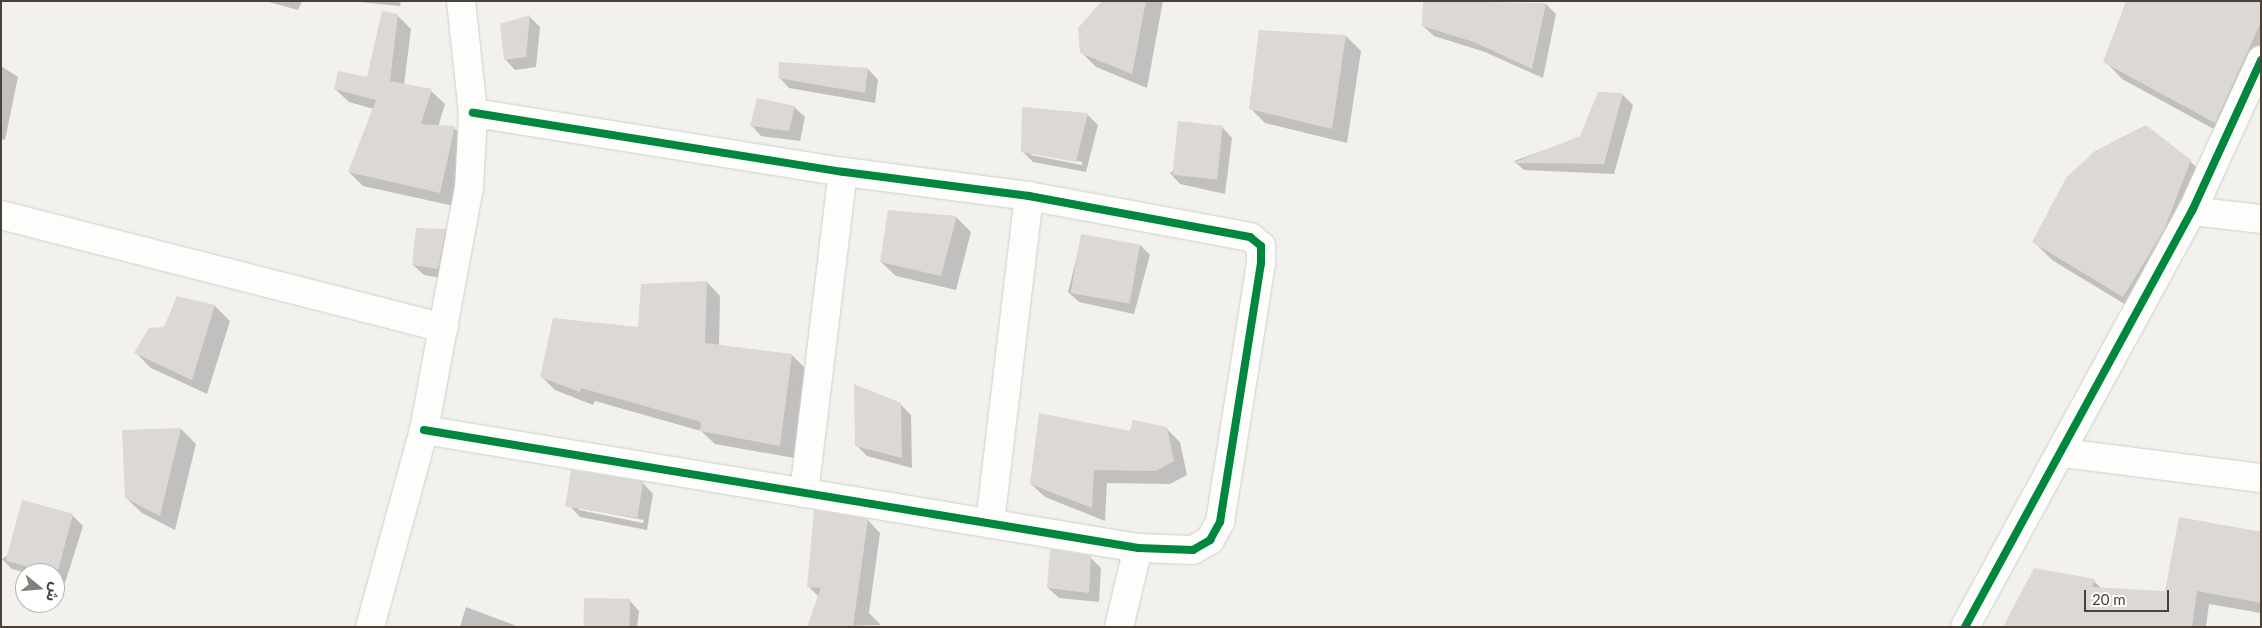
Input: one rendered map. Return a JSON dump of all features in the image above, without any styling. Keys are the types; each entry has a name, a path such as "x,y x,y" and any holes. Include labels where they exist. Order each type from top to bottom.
{"street":[{"path":"370,627 424,430 469,188 473,113 461,1"},
{"path":"1965,627 2063,453 2192,211 2261,60"},
{"path":"424,430 1138,548 1193,550 1210,540 1220,522 1261,246 1250,237 1029,196 843,172 473,113"},
{"path":"804,493 843,172"},
{"path":"990,523 1029,196"},
{"path":"2192,211 2261,219"},
{"path":"1,215 444,328"},
{"path":"2063,453 2261,478"},
{"path":"1119,627 1138,548"}],"building":[{"path":"1102,1 1146,1 1132,74 1080,53 1078,28"},
{"path":"1423,1 1546,3 1532,69 1474,42 1422,26"},
{"path":"2126,1 2261,1 2261,22 2215,123 2103,62"},
{"path":"382,11 398,14 390,81 432,89 421,124 455,126 440,193 348,172 376,100 334,89 338,71 367,77"},
{"path":"530,15 526,57 504,60 500,24"},
{"path":"1259,30 1346,35 1332,129 1249,109"},
{"path":"779,62 868,68 865,93 778,78"},
{"path":"1598,92 1623,93 1604,164 1513,163 1580,136"},
{"path":"757,98 795,106 789,131 750,126"},
{"path":"1022,107 1088,113 1076,162 1021,152"},
{"path":"1178,121 1223,126 1217,179 1172,175"},
{"path":"2146,125 2191,160 2164,230 2123,297 2032,242 2066,178 2095,151"},
{"path":"888,210 957,216 941,276 880,262"},
{"path":"416,228 446,229 438,269 412,265"},
{"path":"1081,234 1140,244 1130,304 1071,293"},
{"path":"707,281 705,343 792,354 780,446 700,431 701,422 581,388 580,392 540,377 553,318 638,327 641,284"},
{"path":"177,296 215,305 192,380 134,353 149,328 164,327"},
{"path":"854,384 901,403 902,458 855,446"},
{"path":"1039,413 1130,431 1133,420 1167,427 1174,461 1156,471 1094,470 1092,508 1030,484"},
{"path":"181,428 160,516 125,498 122,430"},
{"path":"571,470 643,481 637,518 565,507"},
{"path":"22,500 73,514 60,563 15,563 6,561"},
{"path":"814,510 868,519 853,627 807,627 821,588 807,587"},
{"path":"2179,517 2261,532 2261,603 2197,591 2192,627 2003,627 2034,568 2095,579 2092,587 2165,591"},
{"path":"1050,549 1091,556 1089,593 1047,588"},
{"path":"584,598 630,599 630,627 583,627"}],"cycle path":[{"path":"1965,627 2192,211 2261,60"},
{"path":"424,430 1138,548 1193,550 1210,540 1220,522 1261,263 1261,246 1250,237 1029,196 843,172 473,113"}]}
